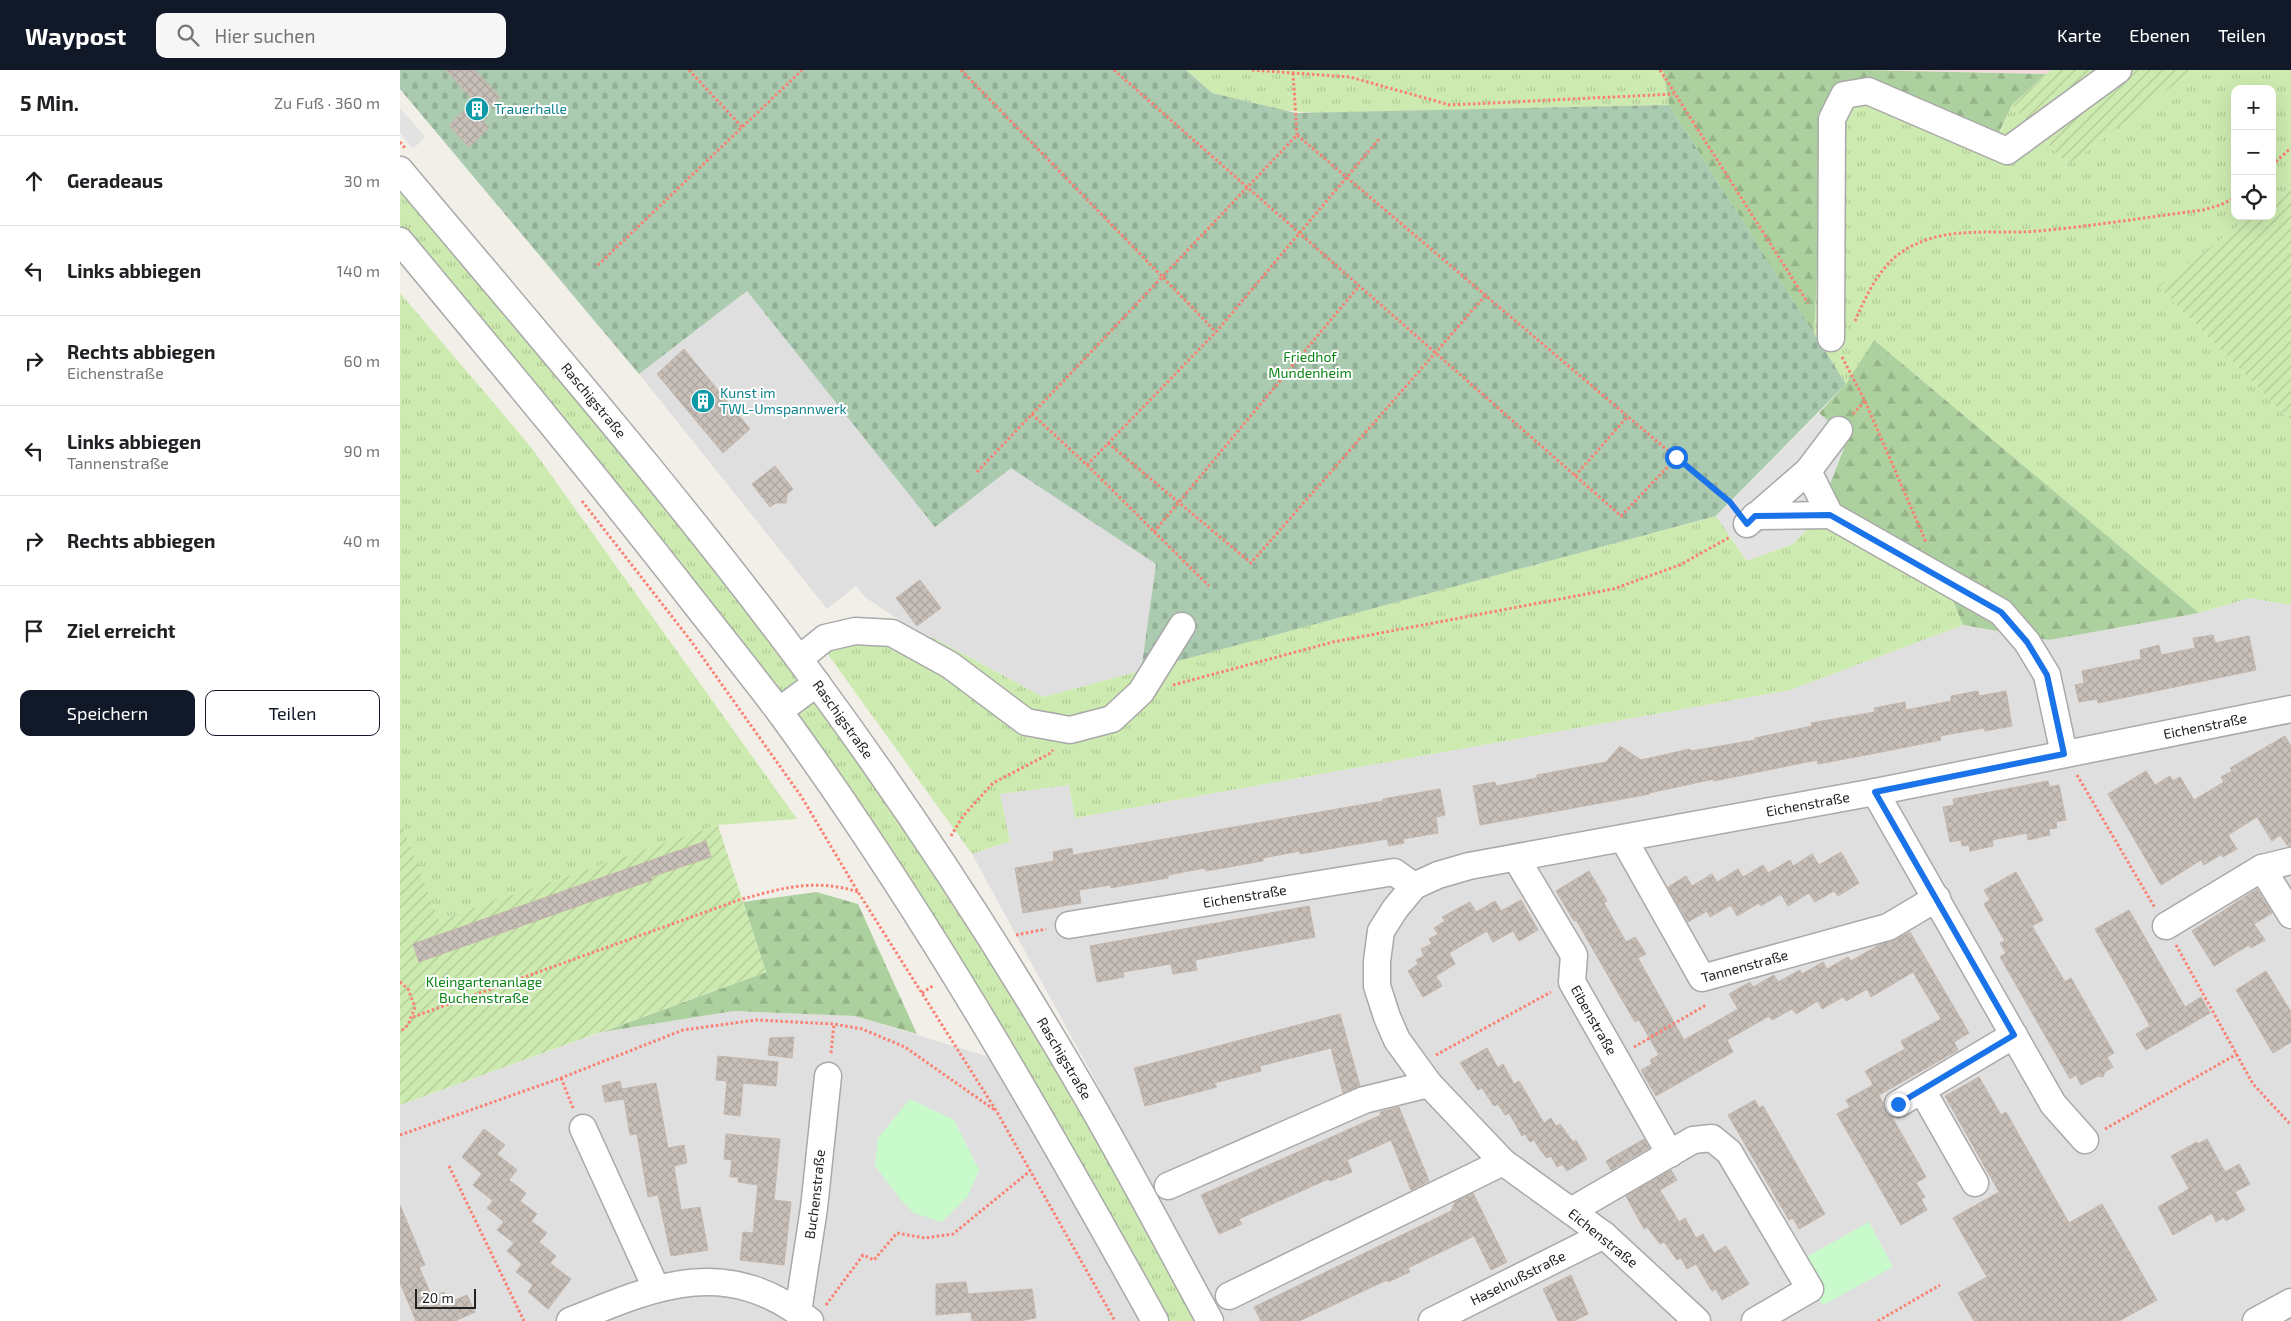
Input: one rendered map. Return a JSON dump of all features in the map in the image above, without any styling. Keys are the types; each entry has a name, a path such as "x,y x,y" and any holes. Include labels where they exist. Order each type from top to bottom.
{"street":[{"path":"1831,338 1832,119 1844,95 1868,91 2007,151 2118,70"},
{"name":"Raschigstraße","path":"400,170 684,512 817,683 956,884 996,946 1088,1098 1210,1321"},
{"path":"400,241 587,465 779,711 944,956 1044,1122 1155,1321"},
{"path":"1751,520 1808,471 1839,430"},
{"path":"1808,471 1830,515"},
{"path":"1751,520 1830,515 2001,612 2027,642 2047,675 2064,754"},
{"path":"799,659 825,638 855,631 892,633 950,665 1026,722 1070,730 1112,719 1141,692 1182,626"},
{"path":"779,711 817,683"},
{"name":"Eichenstraße","path":"1697,1321 1604,1235 1503,1162 1424,1077 1397,1040 1386,1017 1377,986 1377,960 1381,931 1395,908 1414,886 1438,875 1469,866 1875,792 2291,709"},
{"path":"1875,792 2053,1104 2085,1140"},
{"name":"Tannenstraße","path":"1623,838 1702,978 1888,927 1936,898"},
{"name":"Eibenstraße","path":"1516,858 1574,954 1572,982 1670,1154"},
{"path":"2166,926 2262,868 2291,861"},
{"path":"2262,868 2291,915"},
{"name":"Eichenstraße","path":"1069,925 1394,872 1414,886"},
{"path":"1898,1104 2014,1035"},
{"name":"Buchenstraße","path":"811,1314 814,1208 828,1076"},
{"path":"1168,1186 1364,1100 1424,1077"},
{"path":"1922,1090 1975,1183"},
{"path":"583,1128 656,1288"},
{"path":"1571,1211 1693,1140 1712,1138 1729,1152 1810,1290 1755,1321"},
{"path":"1229,1296 1503,1162"},
{"name":"Haselnußstraße","path":"1432,1321 1604,1235"},
{"path":"570,1321 656,1288 678,1283 700,1283 749,1288 773,1296 811,1314"},
{"path":"2256,1321 2291,1302"}],"path":[{"path":"689,70 742,127"},
{"path":"598,266 802,70"},
{"path":"962,70 1216,332"},
{"path":"1114,70 1621,516 1676,457"},
{"path":"1252,70 1350,77 1450,105 1674,94"},
{"path":"1141,692 1333,642 1613,589 1680,564 1731,537 1751,520 1297,135 1292,73"},
{"path":"977,472 1297,135"},
{"path":"1087,465 1216,332 1379,139"},
{"path":"2276,161 2291,148"},
{"path":"1855,323 1869,291 1884,268 1907,249 1934,239 1962,231 2036,231 2203,210 2231,200"},
{"path":"1154,532 1359,286"},
{"path":"1108,443 1251,563 1486,295"},
{"path":"1032,414 1087,465 1209,586"},
{"path":"1575,476 1628,416"},
{"path":"603,528 691,641 802,796 858,892 997,1112 1115,1321"},
{"path":"949,838 963,816 993,783 1049,754 1070,730"},
{"path":"413,1017 739,900 788,887 819,884 841,886 858,892"},
{"path":"1014,936 1069,925"},
{"path":"400,982 413,997 415,1007 413,1017 400,1032"},
{"path":"1424,1077 1437,1054 1572,982"},
{"path":"1616,1058 1706,1006"},
{"path":"400,1135 561,1078 683,1030 756,1020 834,1024 862,1029 905,1047 997,1112"},
{"path":"828,1076 834,1024"},
{"path":"2085,1140 2237,1054"},
{"path":"561,1078 583,1128"},
{"path":"448,1166 524,1321"},
{"path":"811,1314 863,1254 874,1260 897,1233 925,1238 953,1234 1030,1171"},
{"path":"1878,1321 1940,1285"}],"shaded area":[{"path":"1859,70 2051,70 2046,74"},
{"path":"400,108 425,137 413,149 400,133"},
{"path":"747,291 935,526 1011,467 1156,564 1141,671 1043,697 932,637 918,633 865,597 856,586 827,609 639,374"},
{"path":"1819,413 1839,430 1844,448 1815,522 1793,544 1747,561 1716,516"},
{"path":"2250,598 2291,605 2291,1321 400,1321 400,1105 602,1032 734,1011 855,1016 1101,1091 972,854 1010,841 1000,794 1069,785 1075,818 1790,690 1963,625 2049,640 2199,613"}],"green space":[{"name":"Friedhof Mundenheim","path":"400,70 1186,70 1212,93 1296,113 1669,105 1846,384 1716,516 1141,671 1156,564 1011,468 935,527 747,291 639,374 400,89"},
{"path":"1186,70 1663,70 1669,105 1313,113 1282,110 1212,93"},
{"path":"1663,70 1859,70 2046,74 2012,105 1996,139 1867,84 1825,119 1814,334 1669,105"},
{"path":"2051,70 2194,70 2068,165 2012,105"},
{"path":"2194,70 2291,70 2291,188 2276,199 2276,85 2231,85 2231,220 2247,220 2158,286 2291,421 2291,605 2250,598 2199,613 1874,340 1846,384 1814,334 1825,119 1840,90 1997,139 2012,105 2068,165"},
{"path":"400,170 499,289 956,884 1210,1321 1155,1321 779,711 400,241"},
{"path":"2291,188 2291,421 2158,286 2247,220 2276,220 2276,199"},
{"path":"400,293 531,447 797,819 718,825 439,920 400,819"},
{"path":"1874,340 2199,613 2049,640 1963,625 1948,589 1815,522 1844,448 1819,413 1846,384"},
{"path":"1716,516 1747,561 1815,522 1948,590 1963,625 1790,690 1075,818 1069,785 1000,794 1010,841 972,854 824,649 932,637 1043,697"},
{"name":"Kleingartenanlage Buchenstraße","path":"400,819 439,920 718,825 766,972 400,1105"},
{"path":"816,892 858,904 917,1034 855,1016 734,1011 602,1032 766,972 743,902"},
{"path":"910,1099 954,1120 979,1170 968,1196 942,1222 914,1213 901,1200 875,1166 878,1138"},
{"path":"1869,1222 1893,1267 1823,1305 1799,1261"}],"building":[{"name":"Trauerhalle","path":"446,70 475,70 500,97 480,117 489,128 469,147 449,125 474,101"},
{"name":"Kunst im TWL-Umspannwerk","path":"684,349 750,429 723,453 657,374"},
{"path":"775,466 793,489 787,494 786,503 776,503 770,507 752,484"},
{"path":"920,580 941,608 917,626 896,598"},
{"path":"2213,635 2215,643 2249,636 2256,670 2098,703 2097,699 2079,702 2075,685 2084,683 2082,671 2141,659 2140,650 2159,645 2161,655 2195,648 2193,638"},
{"path":"1978,691 1979,696 2006,691 2012,726 1985,731 1984,728 1940,736 1941,740 1871,754 1818,764 1817,760 1714,781 1714,779 1650,794 1480,825 1473,786 1495,782 1496,786 1537,778 1537,775 1606,762 1620,746 1641,760 1690,749 1691,751 1755,740 1755,738 1812,726 1811,723 1875,712 1874,708 1905,702 1906,710 1951,701 1951,696"},
{"path":"2285,736 2291,746 2291,846 2288,846 2280,835 2272,841 2257,817 2228,835 2237,849 2223,857 2222,854 2204,865 2201,860 2161,885 2108,794 2146,771 2155,785 2170,776 2173,781 2180,777 2194,800 2224,782 2221,777 2232,771 2230,768"},
{"path":"2048,781 2049,787 2059,785 2066,820 2056,822 2057,828 2049,829 2050,835 2028,840 2027,833 1992,840 1993,846 1970,851 1969,845 1962,846 1961,840 1950,842 1943,807 1954,805 1953,799"},
{"path":"1440,789 1445,815 1436,817 1438,833 1403,839 1404,843 1389,846 1387,839 1300,854 1300,851 1263,858 1263,861 1206,871 1205,868 1168,875 1168,878 1111,888 1111,885 1079,890 1081,903 1023,913 1015,868 1054,861 1053,852 1072,848 1073,855 1383,801 1383,799"},
{"path":"706,841 711,857 651,877 652,880 419,962 413,944"},
{"path":"1841,852 1859,883 1838,896 1834,891 1815,902 1809,893 1788,906 1781,894 1761,906 1759,903 1737,916 1731,905 1710,917 1707,911 1688,922 1668,887 1686,876 1692,886 1712,874 1717,882 1738,869 1743,877 1763,865 1768,873 1790,860 1793,866 1812,854 1819,865"},
{"path":"1589,871 1607,901 1604,903 1626,942 1635,937 1646,954 1638,958 1684,1040 1738,1009 1729,994 1750,982 1753,987 1774,975 1778,982 1800,970 1802,974 1823,962 1827,969 1848,957 1851,961 1879,945 1895,940 1910,932 1969,1033 1954,1042 1958,1050 1879,1095 1865,1071 1905,1049 1901,1041 1941,1019 1913,972 1871,997 1867,989 1846,1001 1843,997 1822,1009 1818,1001 1796,1014 1792,1009 1772,1020 1769,1016 1727,1040 1733,1052 1656,1096 1641,1070 1652,1064 1650,1060 1659,1055 1639,1020 1635,1022 1576,920 1574,921 1556,891"},
{"path":"2016,872 2043,920 2032,926 2065,982 2071,978 2114,1053 2107,1057 2113,1067 2105,1072 2103,1077 2098,1076 2081,1085 2076,1075 2070,1079 2000,957 2006,953 2000,943 2005,941 1984,904 1990,900 1984,890"},
{"path":"2257,889 2272,913 2254,924 2265,940 2251,948 2249,945 2214,966 2192,931"},
{"path":"1521,900 1538,930 1519,941 1513,931 1493,942 1487,931 1449,953 1455,964 1436,976 1442,986 1423,997 1408,971 1418,964 1416,960 1424,956 1421,949 1432,944 1429,939 1438,934 1434,928 1445,921 1442,917 1470,902 1476,912 1495,901 1501,911"},
{"path":"1309,906 1315,937 1195,960 1197,970 1173,974 1171,964 1123,972 1124,977 1097,982 1090,946"},
{"path":"2129,910 2185,1007 2201,997 2210,1013 2146,1050 2136,1034 2150,1026 2095,929"},
{"path":"2266,971 2291,1012 2291,1042 2273,1053 2236,990"},
{"path":"1340,1014 1360,1086 1343,1093 1331,1048 1260,1066 1261,1071 1214,1083 1217,1087 1145,1106 1134,1068"},
{"path":"794,1037 792,1058 768,1055 770,1038"},
{"path":"1487,1048 1498,1068 1503,1064 1514,1084 1519,1081 1544,1123 1551,1118 1556,1126 1560,1124 1573,1142 1576,1140 1587,1159 1567,1171 1562,1164 1557,1167 1551,1156 1547,1158 1534,1140 1530,1142 1525,1134 1522,1136 1509,1113 1505,1115 1498,1104 1494,1106 1482,1088 1478,1090 1460,1063"},
{"path":"718,1056 778,1062 776,1086 743,1083 740,1116 724,1114 727,1081 716,1080"},
{"path":"1979,1077 2001,1115 2006,1112 2069,1223 2102,1204 2157,1300 2119,1321 1974,1321 1958,1293 1987,1277 1953,1218 1999,1192 1945,1096"},
{"path":"620,1081 622,1089 656,1083 668,1148 684,1145 687,1163 674,1166 681,1210 700,1207 708,1250 671,1256 658,1195 648,1197 637,1134 630,1135 624,1099 605,1102 602,1086"},
{"path":"1873,1085 1883,1103 1885,1111 1892,1117 1926,1177 1916,1183 1925,1197 1921,1199 1927,1210 1901,1225 1837,1114 1850,1107 1846,1100"},
{"path":"1755,1100 1759,1108 1763,1106 1825,1214 1799,1229 1793,1218 1789,1220 1728,1115"},
{"path":"1399,1107 1429,1181 1411,1190 1391,1140 1347,1160 1352,1172 1330,1181 1328,1179 1239,1219 1242,1224 1219,1234 1201,1195 1381,1115 1380,1112"},
{"path":"484,1129 505,1145 497,1154 517,1170 509,1180 526,1193 520,1201 537,1214 531,1221 547,1233 539,1242 556,1256 550,1263 571,1279 548,1309 528,1292 533,1285 516,1272 522,1264 507,1251 514,1243 497,1230 504,1222 487,1208 493,1201 473,1185 482,1174 462,1157"},
{"path":"726,1134 780,1139 774,1200 791,1202 784,1265 740,1260 743,1232 753,1233 758,1185 738,1182 738,1177 730,1177 732,1160 724,1159"},
{"path":"1644,1139 1649,1148 1611,1170 1606,1161"},
{"path":"2207,1139 2225,1172 2239,1164 2250,1184 2235,1192 2245,1210 2226,1221 2224,1217 2216,1222 2212,1213 2173,1235 2158,1207 2189,1189 2171,1156 2197,1142 2198,1144"},
{"path":"1671,1170 1677,1180 1660,1190 1679,1222 1685,1218 1696,1238 1703,1234 1714,1253 1726,1246 1749,1284 1722,1300 1716,1289 1712,1291 1696,1264 1687,1269 1681,1258 1677,1260 1664,1242 1660,1244 1647,1227 1644,1229 1626,1196"},
{"path":"1473,1193 1507,1262 1491,1270 1474,1236 1408,1268 1410,1272 1388,1282 1387,1280 1299,1321 1261,1321 1254,1307 1451,1211 1455,1202"},
{"path":"400,1205 425,1265 419,1267 432,1297 444,1292 448,1303 467,1295 475,1312 455,1321 416,1321 400,1283"},
{"path":"1571,1275 1588,1314 1574,1321 1558,1321 1543,1289"},
{"path":"966,1282 968,1294 1032,1289 1036,1318 1019,1321 972,1321 971,1312 936,1315 936,1284"}],"place":[{"name":"Trauerhalle","path":"477,109"},
{"name":"Kunst im TWL-Umspannwerk","path":"703,401"}],"route":[{"path":"1676,457 1730,502 1747,524 1755,516 1830,515 2001,612 2027,642 2047,675 2064,754 1875,792 2014,1035 1898,1104"}]}
